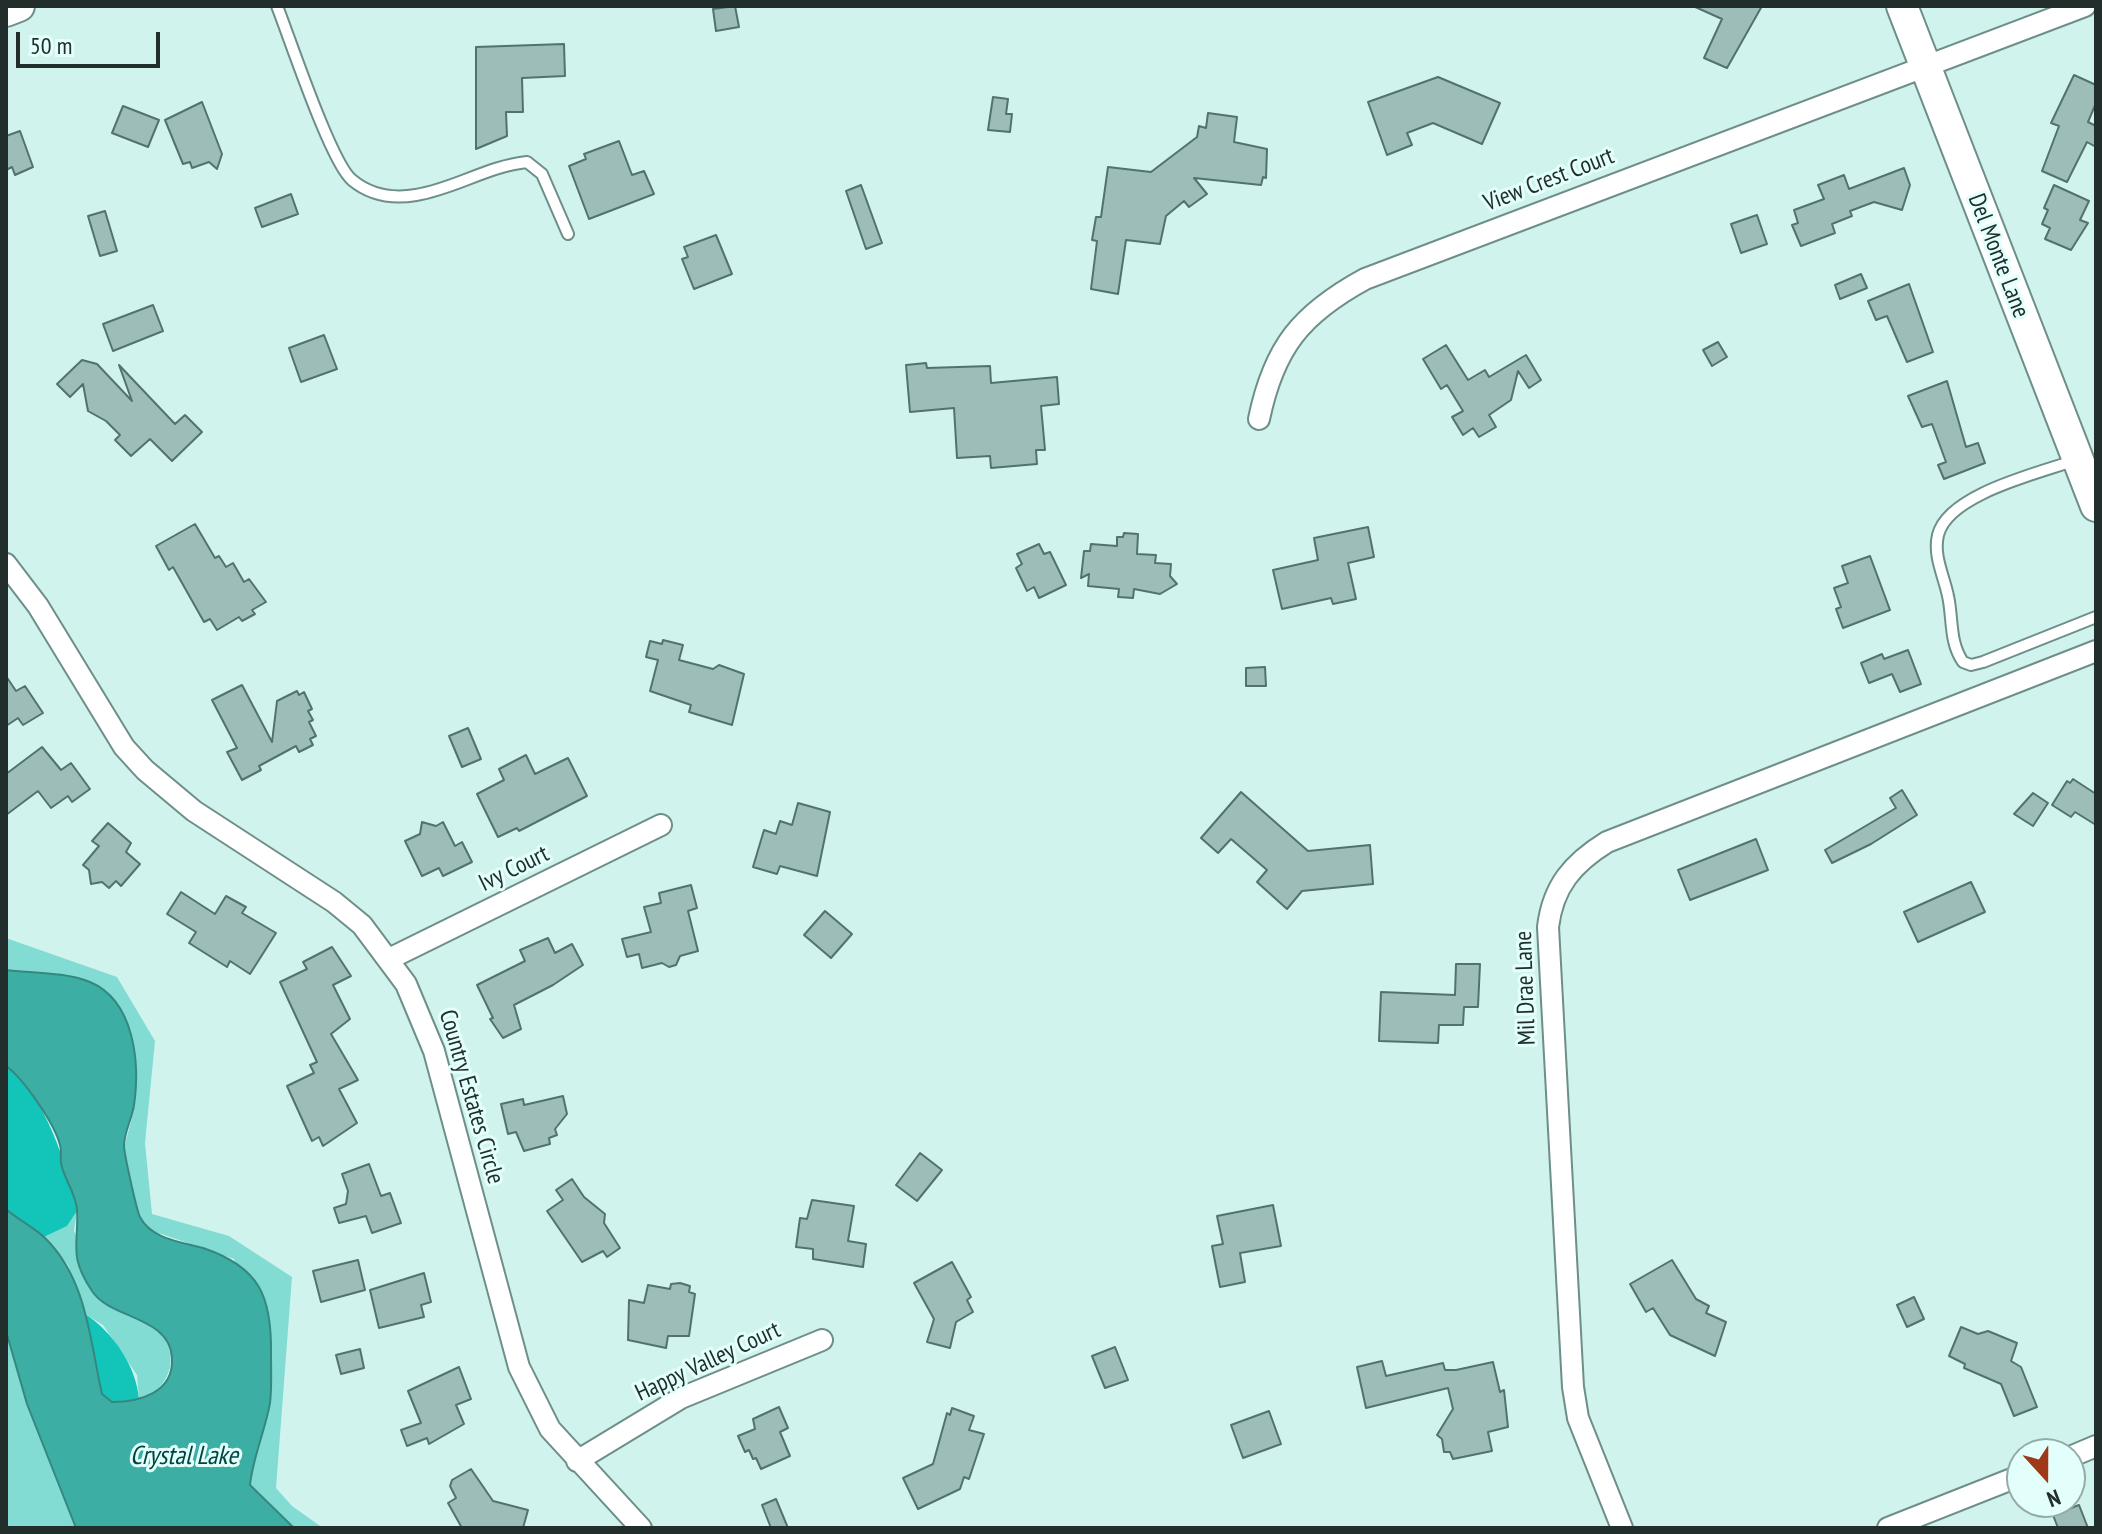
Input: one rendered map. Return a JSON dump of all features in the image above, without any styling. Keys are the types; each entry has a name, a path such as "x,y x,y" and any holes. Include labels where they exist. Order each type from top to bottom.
{"street":[{"path":"6,11 19,6"},
{"name":"Del Monte Lane","path":"1902,6 2096,506"},
{"name":"View Crest Court","path":"1259,419 1274,363 1289,338 1317,309 1365,279 2085,6"},
{"name":"Country Estates Circle","path":"6,564 38,606 124,747 145,770 185,805 334,902 362,925 389,959 411,994 434,1051 519,1367 550,1429 641,1528"},
{"name":"Mil Drae Lane","path":"1622,1528 1578,1418 1573,1387 1548,927 1557,889 1584,856 1607,842 2096,651"},
{"name":"Ivy Court","path":"389,959 661,825"},
{"name":"Happy Valley Court","path":"577,1461 681,1398 822,1340"},
{"path":"1888,1528 2006,1481"}],"lane":[{"path":"277,6 336,155 350,179 376,195 416,195 509,164 527,162 542,174 568,234"},
{"path":"2078,459 1964,503 1942,524 1937,547 1951,613 1950,626 1963,662 1971,665 1983,662 2096,617"}],"shaded area":[{"path":"6,938 117,977 155,1041 145,1143 152,1214 229,1236 292,1277 276,1488 292,1506 323,1528 294,1528 250,1485 253,1460 270,1403 234,1259 147,1229 138,1214 124,1148 134,1110 90,982 6,970"},
{"path":"6,1066 20,1078 43,1112 60,1152 77,1211 67,1226 44,1237 6,1209"},
{"path":"77,1211 74,1231 110,1307 150,1324 161,1334 170,1353 164,1381 139,1400 137,1375 103,1325 85,1314 68,1265 44,1237 67,1226"},
{"path":"85,1314 105,1330 122,1351 134,1375 139,1400 112,1402 102,1394"},
{"path":"6,1331 27,1404 76,1528 6,1528"}],"water":[{"name":"Crystal Lake","path":"6,970 60,975 90,982 117,1003 125,1018 135,1053 136,1089 124,1146 138,1213 145,1224 159,1235 203,1248 238,1265 259,1287 269,1316 271,1391 250,1485 294,1528 76,1528 27,1404 6,1331 6,1209 46,1239 70,1273 85,1312 102,1394 112,1402 133,1400 153,1393 167,1380 172,1358 169,1344 161,1334 101,1300 92,1291 80,1268 76,1250 77,1209 62,1169 57,1136 29,1091 6,1066"}],"building":[{"path":"735,6 739,27 716,31 713,9"},
{"path":"1693,6 1762,6 1727,68 1704,58 1722,19"},
{"path":"564,44 565,76 522,78 523,112 506,112 507,136 476,149 476,47"},
{"path":"2074,75 2096,85 2096,103 2088,122 2096,126 2096,147 2087,142 2067,182 2042,171 2059,126 2051,123"},
{"path":"1438,77 1500,103 1482,144 1433,123 1407,133 1412,145 1387,155 1368,102"},
{"path":"993,97 1008,99 1006,114 1012,114 1010,132 988,130"},
{"path":"202,102 222,154 217,169 209,162 192,168 190,162 183,164 165,120"},
{"path":"123,106 159,120 148,147 112,133"},
{"path":"1208,113 1237,117 1234,142 1267,149 1266,178 1263,177 1261,185 1194,178 1207,194 1189,207 1184,201 1166,216 1160,244 1126,240 1118,294 1091,289 1097,241 1092,240 1096,217 1101,217 1108,167 1151,172 1197,137 1199,126 1206,128"},
{"path":"20,131 33,167 15,175 12,167 6,170 6,136"},
{"path":"619,141 632,175 644,171 654,194 589,219 569,166 586,159 584,154"},
{"path":"1904,168 1910,185 1902,210 1874,202 1850,211 1852,216 1832,224 1835,233 1801,246 1792,225 1798,223 1794,210 1824,199 1818,185 1844,175 1849,189"},
{"path":"861,185 882,243 866,249 846,191"},
{"path":"2054,185 2089,201 2080,220 2088,223 2071,250 2045,239 2050,228 2042,224 2048,210 2044,208"},
{"path":"291,194 298,214 262,227 255,208"},
{"path":"105,211 117,251 100,256 88,216"},
{"path":"1757,215 1767,244 1741,253 1731,224"},
{"path":"716,235 732,274 694,289 682,259 688,257 684,247"},
{"path":"1861,274 1867,288 1840,299 1835,285"},
{"path":"1909,284 1933,352 1907,362 1887,316 1876,320 1868,301"},
{"path":"153,305 163,331 113,351 103,324"},
{"path":"324,335 337,369 301,382 289,348"},
{"path":"1718,342 1727,357 1712,366 1703,350"},
{"path":"1446,345 1468,380 1485,370 1489,377 1526,355 1541,380 1529,388 1518,371 1511,400 1489,415 1496,427 1479,437 1473,428 1463,435 1452,417 1463,411 1447,385 1441,389 1423,359"},
{"path":"82,360 97,364 132,401 119,365 175,424 185,415 202,432 172,461 150,439 131,456 115,440 120,435 106,421 88,411 83,384 70,397 57,384"},
{"path":"926,363 927,368 990,366 991,383 1057,377 1059,404 1041,406 1045,450 1036,450 1037,464 991,468 990,456 957,458 954,408 910,412 906,365"},
{"path":"1947,381 1966,447 1978,443 1985,463 1944,479 1938,465 1946,462 1932,424 1922,427 1908,396"},
{"path":"195,524 215,558 219,556 226,567 233,563 244,582 249,579 266,602 252,610 255,614 242,621 239,617 217,630 210,619 204,622 173,567 169,570 156,546"},
{"path":"1368,527 1374,557 1348,563 1356,599 1333,604 1331,598 1282,609 1273,570 1318,560 1314,538"},
{"path":"1124,533 1138,534 1137,554 1156,555 1155,563 1171,564 1170,576 1177,584 1160,594 1134,589 1133,598 1118,597 1119,589 1088,586 1089,574 1081,578 1084,551 1090,551 1091,544 1117,546 1117,537 1123,537"},
{"path":"1039,544 1044,554 1050,552 1066,585 1039,598 1034,587 1027,591 1016,568 1022,564 1017,554"},
{"path":"1870,556 1890,610 1843,628 1836,609 1841,607 1834,588 1848,583 1842,566"},
{"path":"663,640 683,645 679,660 713,669 719,665 744,674 732,725 689,712 691,705 650,691 658,660 646,657 650,641 662,644"},
{"path":"1908,650 1921,684 1900,692 1892,674 1869,683 1861,663 1882,654 1884,659"},
{"path":"1265,667 1266,686 1246,686 1246,668"},
{"path":"6,676 16,691 25,686 43,713 23,725 18,718 6,726"},
{"path":"242,685 272,742 277,701 297,691 299,695 304,692 312,709 308,711 313,720 309,722 316,736 310,739 313,745 299,752 296,746 259,766 261,770 242,780 227,752 237,748 212,700"},
{"path":"468,728 481,759 462,767 449,736"},
{"path":"42,747 61,770 71,763 90,789 72,802 68,796 51,808 38,791 6,815 6,774"},
{"path":"526,755 535,774 568,758 587,796 519,831 517,828 498,837 477,794 504,780 499,769"},
{"path":"2073,779 2096,794 2096,825 2075,812 2071,817 2052,805 2067,781 2070,783"},
{"path":"1902,790 1917,815 1871,844 1832,863 1825,850 1896,808 1890,798"},
{"path":"1241,792 1308,851 1370,845 1373,884 1302,891 1287,909 1257,882 1267,870 1231,839 1218,853 1201,838"},
{"path":"2033,793 2048,803 2033,826 2014,814"},
{"path":"798,803 830,812 817,876 780,866 777,874 753,867 764,830 776,834 780,821 792,825"},
{"path":"422,822 436,826 443,822 455,846 462,842 472,862 443,876 439,868 422,876 405,841 420,834"},
{"path":"108,823 131,843 126,852 140,864 121,886 116,881 109,888 102,882 91,884 89,870 83,865 99,846 92,841"},
{"path":"1756,839 1768,870 1690,900 1678,870"},
{"path":"1971,882 1985,912 1918,942 1904,912"},
{"path":"691,885 697,908 688,911 698,951 680,956 676,965 669,967 662,963 642,968 639,954 627,957 622,939 651,932 644,907 661,903 659,893"},
{"path":"181,892 215,914 226,896 246,907 242,913 276,933 250,974 230,961 227,967 189,943 196,932 167,914"},
{"path":"825,911 852,934 831,958 804,935"},
{"path":"548,938 555,953 572,944 583,965 514,1005 521,1029 503,1038 490,1019 493,1018 477,985 525,961 520,950"},
{"path":"332,947 351,976 333,985 350,1019 331,1034 358,1080 339,1089 357,1123 323,1146 319,1137 312,1141 287,1086 314,1073 310,1065 317,1062 280,982 307,969 303,962"},
{"path":"1456,964 1480,964 1478,1007 1464,1007 1463,1025 1439,1025 1438,1043 1379,1041 1381,992 1455,995"},
{"path":"563,1096 567,1114 555,1129 557,1135 549,1138 550,1144 524,1151 516,1132 508,1134 501,1104 523,1099 524,1105"},
{"path":"920,1153 942,1170 917,1201 896,1185"},
{"path":"369,1164 381,1196 390,1193 401,1223 372,1233 366,1216 339,1223 334,1208 346,1204 348,1191 342,1174"},
{"path":"572,1179 584,1197 605,1214 604,1223 620,1248 607,1257 603,1251 582,1262 547,1211 563,1200 556,1190"},
{"path":"812,1200 854,1206 848,1241 866,1244 863,1267 813,1259 813,1249 796,1247 800,1218 807,1219"},
{"path":"1273,1205 1281,1246 1240,1253 1245,1282 1220,1287 1212,1246 1223,1244 1217,1216"},
{"path":"358,1260 365,1290 321,1302 313,1271"},
{"path":"1672,1260 1696,1299 1709,1306 1706,1313 1726,1322 1715,1356 1670,1335 1653,1308 1646,1312 1630,1284"},
{"path":"952,1262 971,1297 967,1300 973,1312 956,1322 950,1348 927,1342 934,1319 914,1283"},
{"path":"424,1273 431,1302 421,1305 424,1317 379,1328 370,1290"},
{"path":"671,1284 690,1286 689,1292 695,1294 689,1336 668,1336 666,1348 628,1340 629,1300 644,1303 648,1285 670,1289"},
{"path":"1914,1297 1924,1319 1907,1327 1897,1305"},
{"path":"1961,1327 1978,1334 1988,1331 2017,1343 2011,1361 2021,1367 2037,1407 2014,1416 2001,1384 1964,1368 1965,1364 1949,1356"},
{"path":"1115,1347 1128,1380 1105,1388 1092,1356"},
{"path":"360,1349 364,1368 341,1374 336,1355"},
{"path":"1382,1361 1386,1376 1443,1363 1445,1370 1456,1370 1493,1362 1500,1392 1504,1390 1508,1427 1488,1432 1492,1451 1453,1459 1450,1452 1444,1452 1442,1439 1437,1435 1453,1409 1448,1388 1366,1408 1357,1367"},
{"path":"459,1367 471,1399 456,1405 464,1424 429,1444 427,1438 407,1446 401,1430 421,1423 408,1391"},
{"path":"779,1407 788,1428 780,1432 790,1456 761,1469 749,1450 745,1452 738,1436 755,1429 753,1419"},
{"path":"952,1408 974,1416 969,1430 984,1434 969,1479 964,1477 960,1489 918,1509 903,1478 933,1464 947,1413 950,1415"},
{"path":"1269,1411 1281,1444 1243,1458 1231,1425"},
{"path":"471,1469 493,1501 528,1510 523,1528 462,1528 448,1503 456,1498 450,1486 452,1480"},
{"path":"776,1499 788,1528 771,1528 762,1505"},
{"path":"2054,1518 2084,1518 2088,1528 2058,1528"}]}
